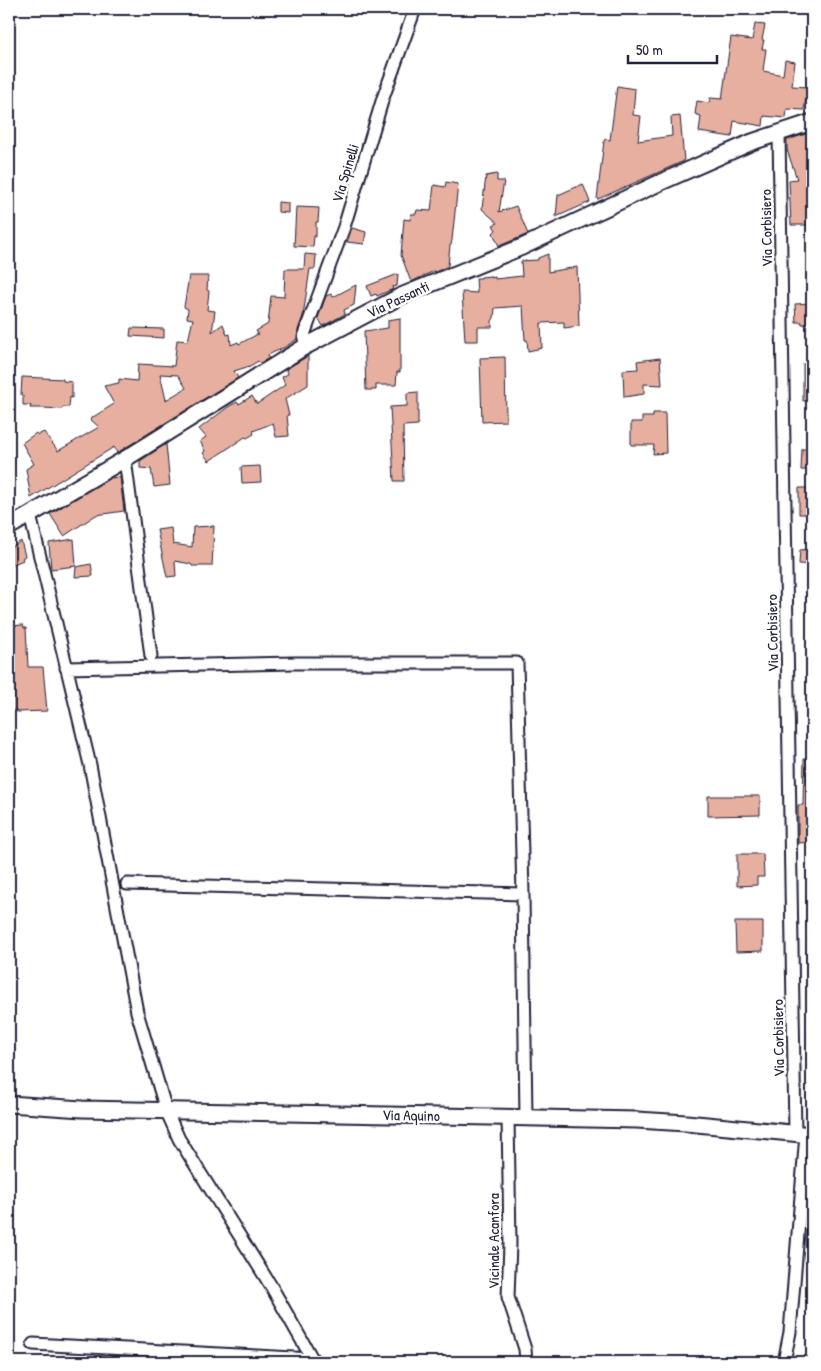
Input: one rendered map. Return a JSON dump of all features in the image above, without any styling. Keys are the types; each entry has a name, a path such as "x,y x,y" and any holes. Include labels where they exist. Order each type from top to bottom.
{"street":[{"name":"Via Spinelli","path":"306,346 305,332 344,227 383,98 415,9"},
{"name":"Via Passanti","path":"9,527 125,459 306,346 401,296 522,246 752,142 812,122"},
{"name":"Via Corbisiero","path":"779,133 804,1134 790,1332 784,1362"},
{"path":"125,459 151,656"},
{"path":"30,515 90,765 137,1012 166,1110 179,1139 271,1286 313,1361"},
{"path":"66,668 294,663 517,663 526,1118"},
{"path":"127,884 523,894"},
{"name":"Via Aquino","path":"9,1104 82,1109 508,1117 686,1123 804,1134"},
{"name":"Vicinale Acanfora","path":"508,1117 510,1244 508,1297 525,1349 526,1362"},
{"path":"33,1344 313,1361"}],"building":[{"path":"755,24 765,25 762,40 764,40 762,49 766,49 763,71 783,75 785,60 795,62 792,86 808,87 804,110 787,109 786,118 764,116 763,126 734,121 732,137 699,132 701,116 695,114 697,101 709,103 710,98 722,99 731,37 752,40"},
{"path":"617,86 635,89 633,115 641,116 638,141 672,136 671,117 680,116 684,161 597,199 604,141 605,139 610,140"},
{"path":"812,132 812,225 791,225 789,180 797,179 787,150 787,140"},
{"path":"497,174 497,181 504,181 499,212 516,206 528,234 499,246 493,233 496,230 493,225 498,223 482,209 486,176"},
{"path":"446,182 458,184 448,266 411,282 401,255 404,219 410,220 411,214 416,214 417,210 431,211 434,185 445,187"},
{"path":"583,184 590,202 556,217 558,195"},
{"path":"278,202 288,203 288,213 278,212"},
{"path":"296,207 319,208 313,247 294,246"},
{"path":"352,228 366,232 364,244 347,242"},
{"path":"305,254 316,255 315,269 310,269 303,316 297,339 268,355 269,358 260,363 258,361 250,366 234,371 238,378 117,453 114,447 31,498 26,469 34,464 22,443 36,433 38,435 44,432 58,451 99,427 90,419 114,404 104,386 119,383 119,379 137,381 138,364 174,366 177,340 188,341 193,319 187,318 188,309 184,307 189,276 208,276 207,310 215,311 212,332 223,324 227,335 230,334 231,345 238,342 239,344 258,334 256,331 268,324 271,296 284,297 285,269 304,269","holes":["160,374 178,375 186,388 166,400"]},
{"path":"548,254 548,272 577,267 579,326 564,328 564,322 541,323 542,348 528,351 527,340 525,340 523,306 495,308 492,327 478,327 478,341 465,341 462,292 477,293 476,278 490,276 490,278 495,277 495,279 522,276 521,261 538,260 538,258"},
{"path":"398,274 397,286 377,296 376,294 371,296 367,286"},
{"path":"356,285 354,305 344,310 345,314 323,326 318,318 326,296 331,294 333,297"},
{"path":"812,303 812,325 796,322 795,304"},
{"path":"400,318 400,372 397,372 396,385 376,385 376,390 366,390 364,331 388,328 388,320"},
{"path":"131,328 164,329 164,338 130,336"},
{"path":"308,356 308,385 285,399 289,415 287,415 289,436 276,437 273,423 253,431 254,434 247,438 245,437 209,461 203,453 205,451 200,441 206,437 199,429 237,402 239,404 252,396 257,404 285,385 282,377 288,374 286,369"},
{"path":"505,357 506,421 482,422 480,358"},
{"path":"660,358 662,385 644,384 644,394 624,397 623,370 638,369 637,361"},
{"path":"812,361 812,400 803,401 803,364"},
{"path":"22,377 63,379 63,381 72,382 72,398 70,397 69,407 63,407 62,409 30,408 31,405 23,405 23,396 21,395"},
{"path":"418,392 418,425 403,426 404,481 394,481 390,407 407,406 407,393"},
{"path":"653,413 665,413 666,453 653,454 654,445 631,445 631,422 642,422 642,417 653,417"},
{"path":"166,444 170,485 154,487 151,469 140,468 140,461"},
{"path":"802,449 812,449 812,470 801,470"},
{"path":"260,466 261,482 242,483 241,467"},
{"path":"120,477 124,511 96,515 64,536 50,514 110,478"},
{"path":"799,488 812,488 812,514 799,514"},
{"path":"214,526 212,566 192,566 191,564 175,561 176,576 167,577 157,530 171,528 173,544 192,547 193,527"},
{"path":"74,539 76,566 51,569 49,543"},
{"path":"21,541 25,556 22,558 23,560 9,566 9,549"},
{"path":"812,549 812,565 799,564 800,550"},
{"path":"91,564 93,576 75,577 76,567"},
{"path":"23,625 26,628 28,667 43,667 47,711 9,711 9,626"},
{"path":"804,759 812,759 812,842 798,843 798,805 803,805"},
{"path":"708,796 760,796 760,815 708,816"},
{"path":"737,854 763,854 764,877 757,877 757,885 737,886"},
{"path":"735,922 763,922 763,951 736,952"}]}
